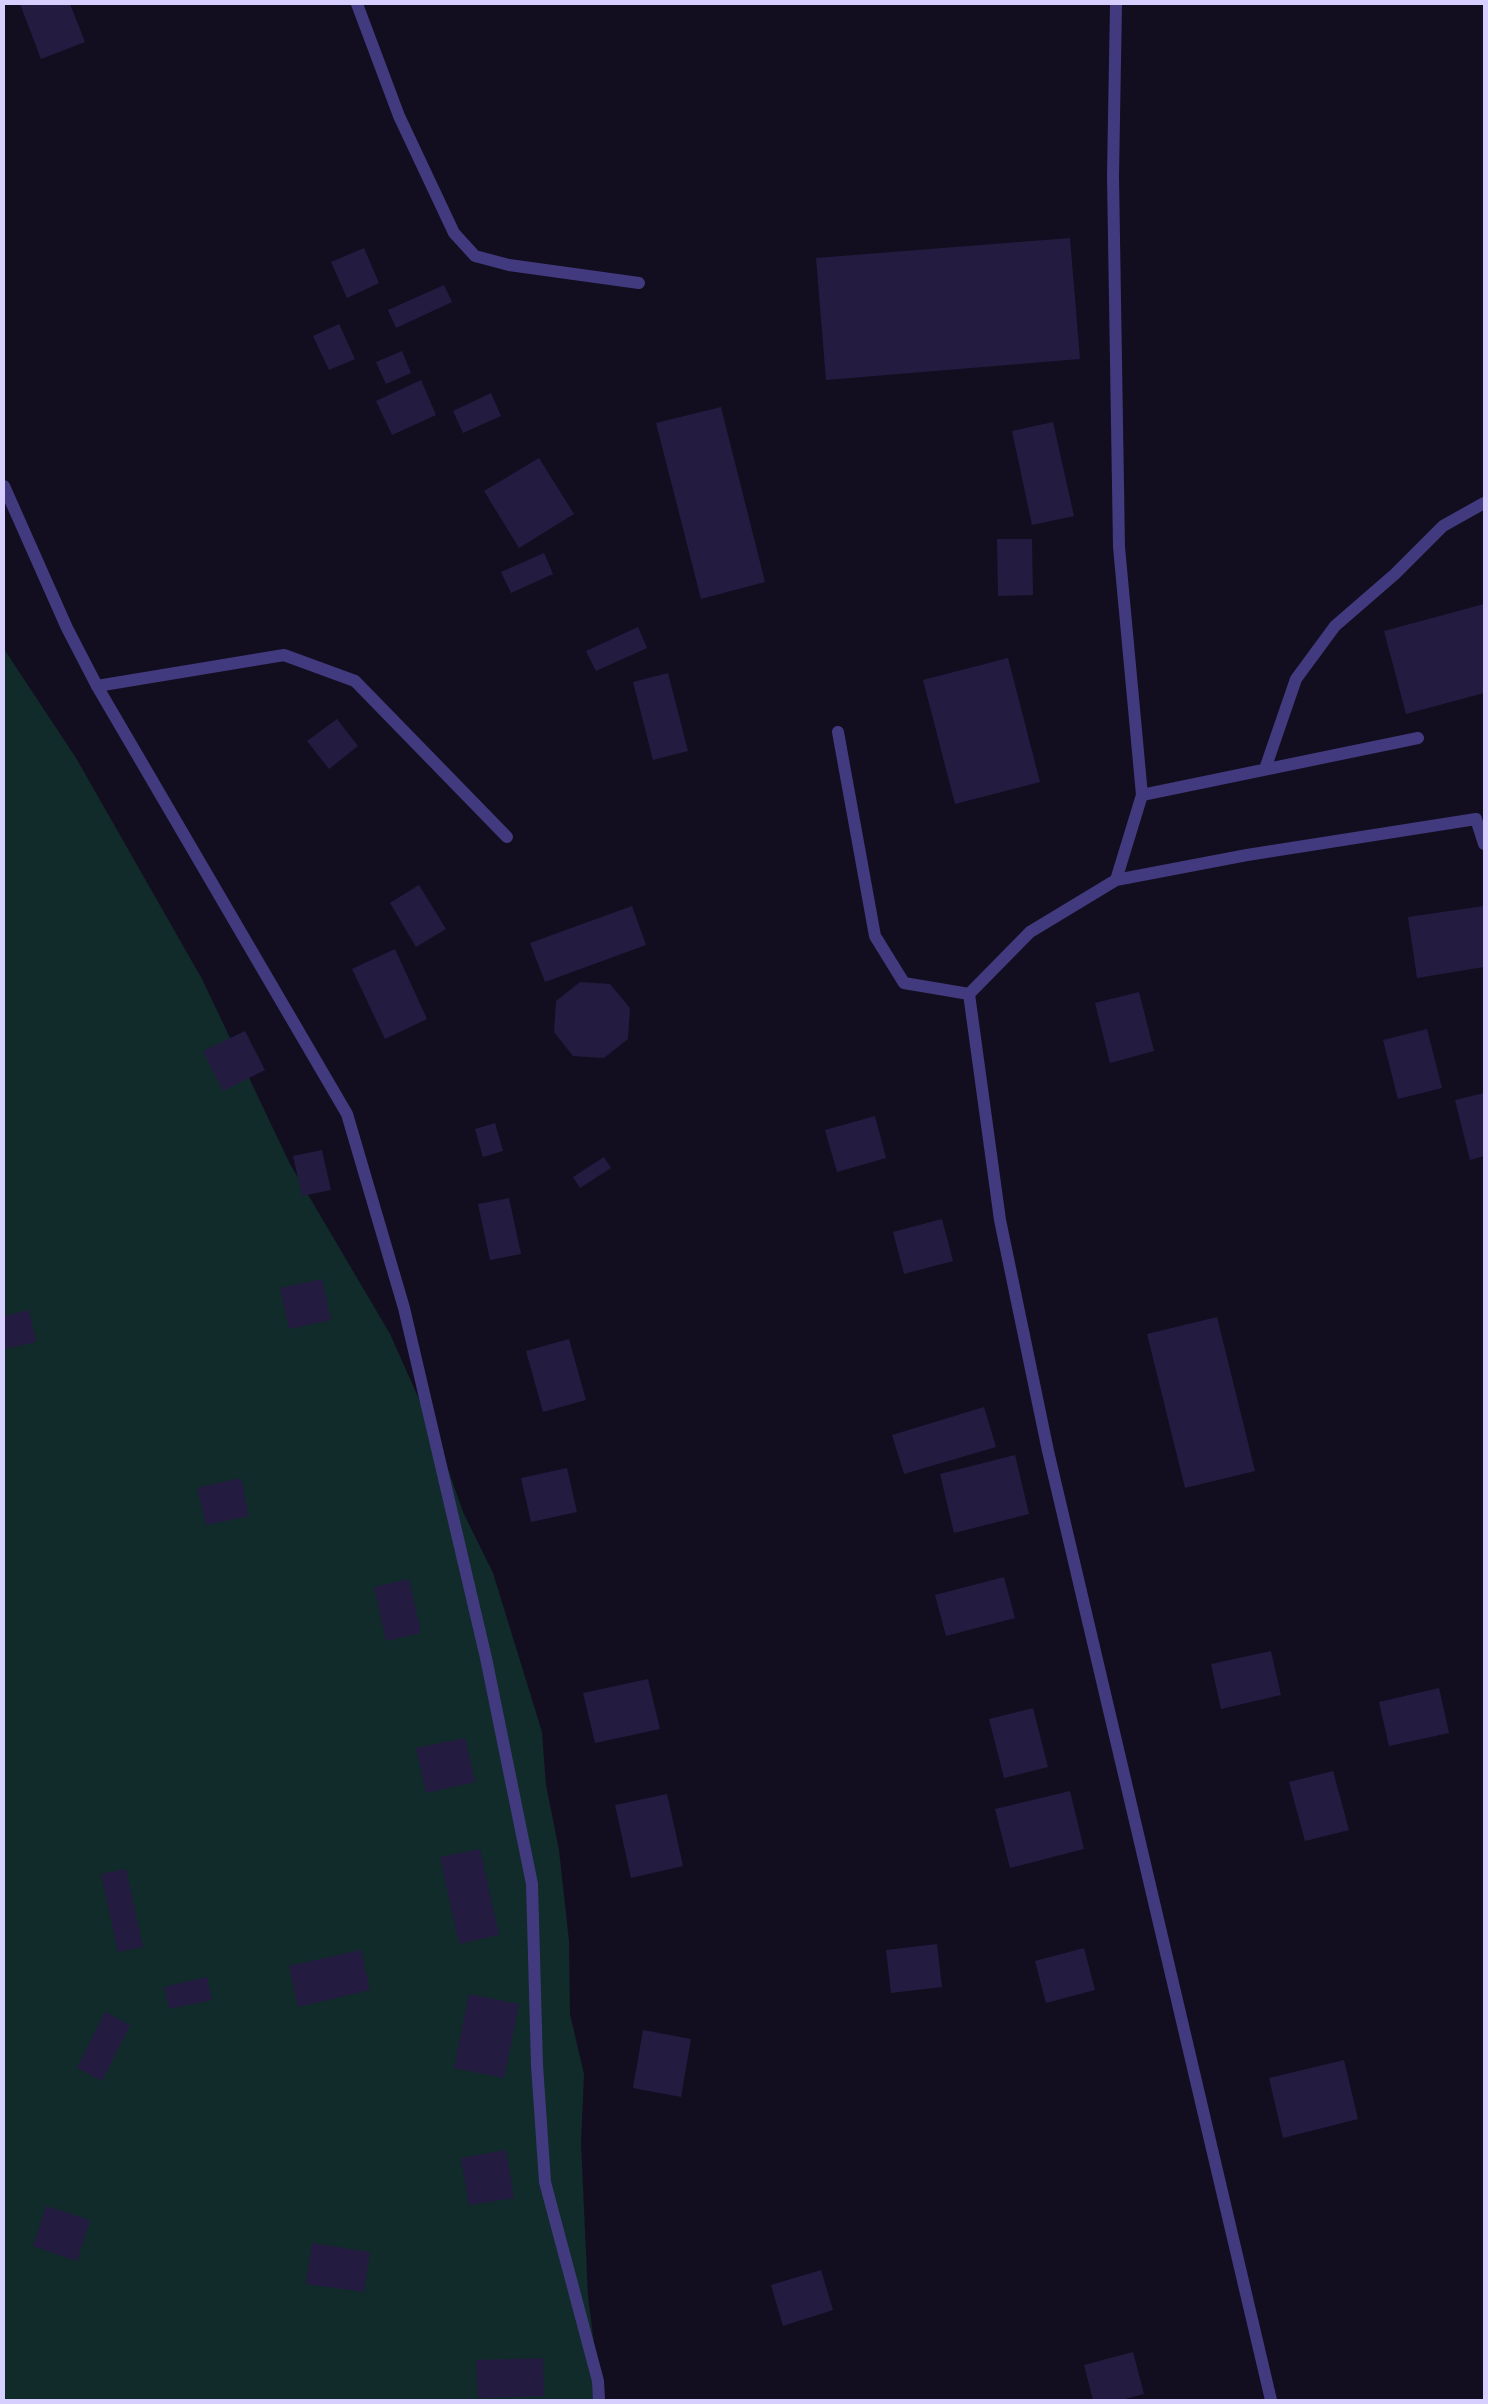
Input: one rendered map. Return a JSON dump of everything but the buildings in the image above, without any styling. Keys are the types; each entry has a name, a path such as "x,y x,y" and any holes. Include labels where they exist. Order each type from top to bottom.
{"street":[{"path":"357,4 399,116 454,234 475,256 509,265 639,283"},
{"path":"1116,4 1114,176 1119,547 1142,795 1116,880"},
{"path":"4,486 67,628 97,686 347,1114 404,1308 486,1658 532,1884 537,2065 546,2182 598,2381 599,2400"},
{"path":"1265,769 1296,679 1335,626 1395,574 1442,526 1484,503"},
{"path":"97,686 284,655 355,681 508,837"},
{"path":"838,732 876,936 904,983 969,994"},
{"path":"1142,795 1418,738"},
{"path":"969,994 1030,932 1116,880 1247,855 1480,818 1484,844"},
{"path":"969,994 1000,1220 1048,1451 1271,2400"}],"green space":[{"path":"4,649 76,758 202,979 290,1164 390,1334 440,1446 463,1512 493,1573 542,1732 546,1785 559,1850 569,1941 570,2014 584,2074 581,2143 588,2296 601,2400 4,2400"}]}
